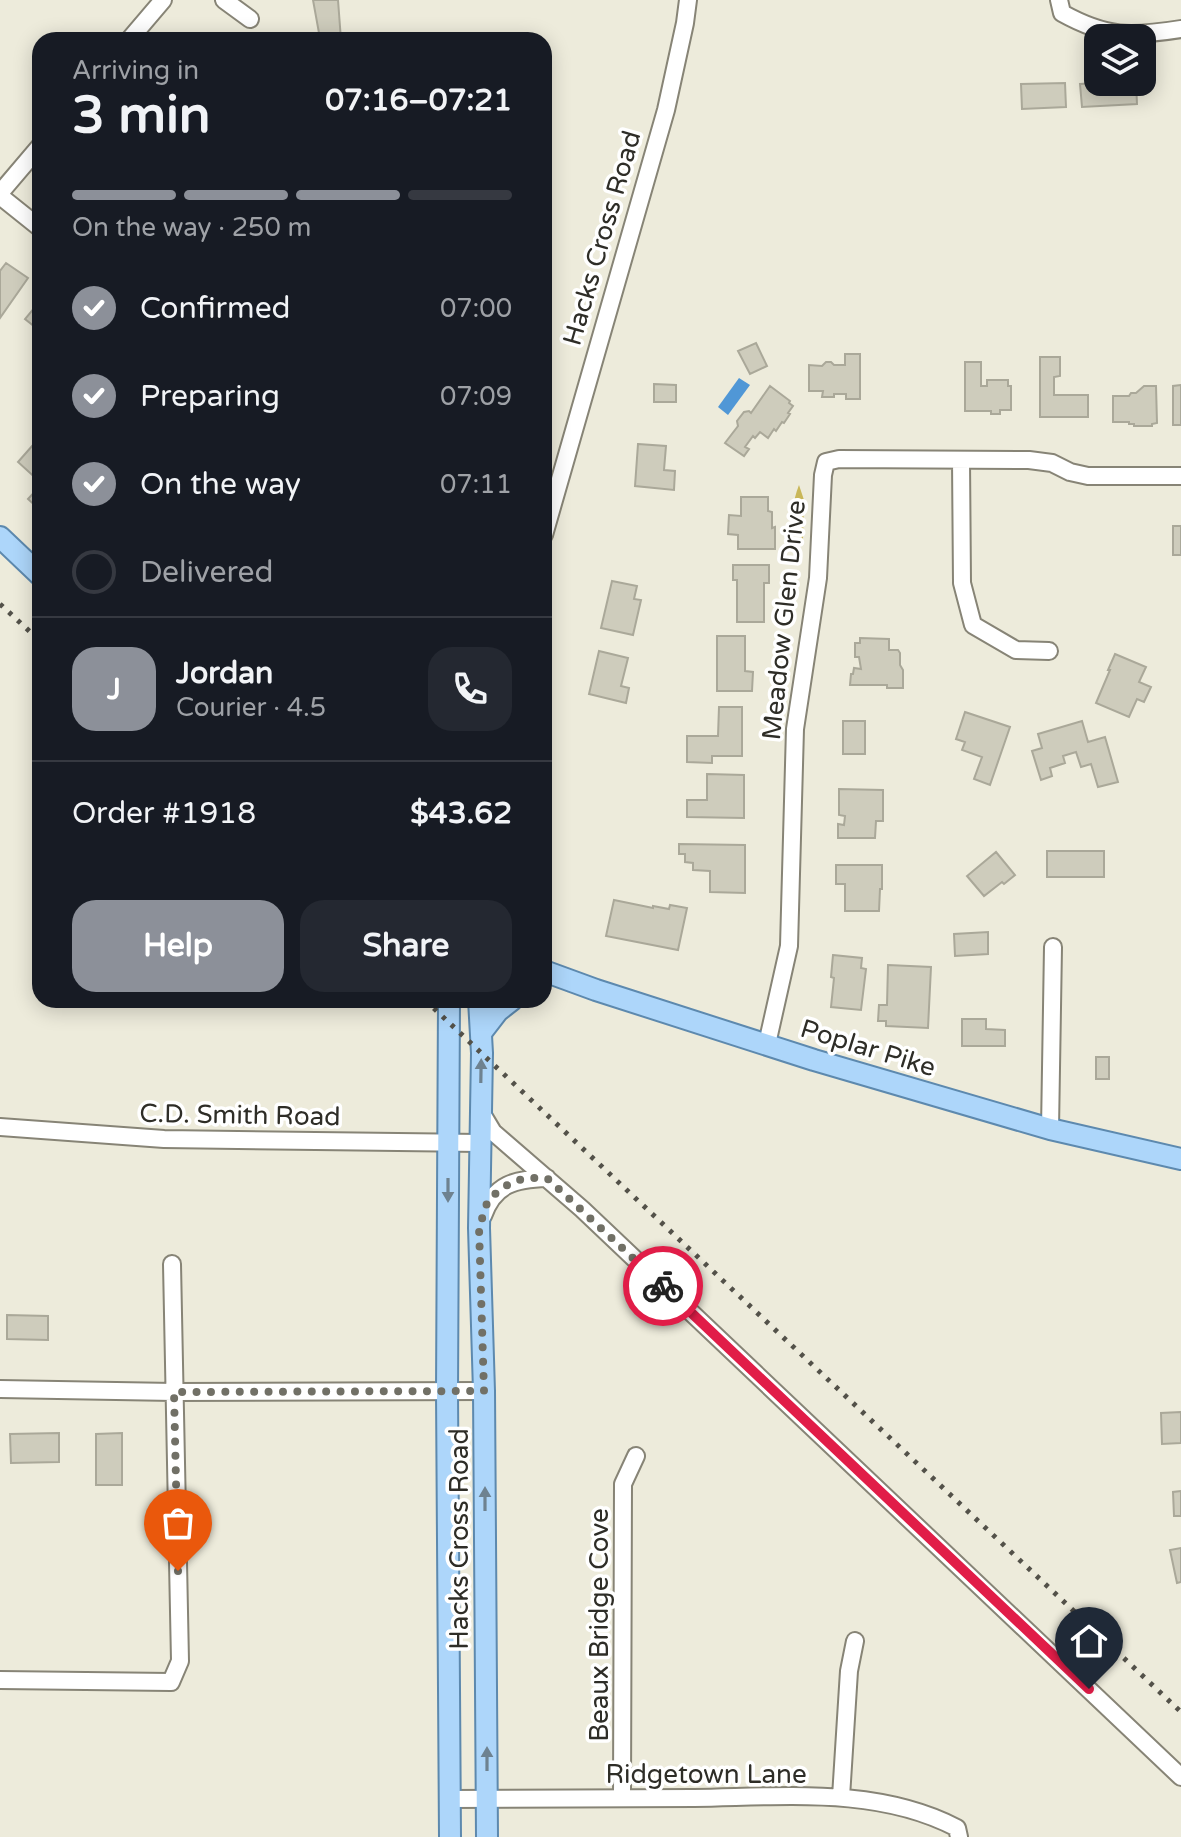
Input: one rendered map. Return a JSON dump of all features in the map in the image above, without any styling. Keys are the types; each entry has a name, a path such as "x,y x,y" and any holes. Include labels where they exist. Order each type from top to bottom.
{"main road":[{"path":"0,537 32,567"},
{"name":"Poplar Pike","path":"552,974 814,1060 1050,1129 1181,1159"},
{"path":"552,985 571,981"},
{"name":"Hacks Cross Road","path":"449,1008 447,1392 450,1837"},
{"name":"Hacks Cross Road","path":"479,1008 479,1228 484,1391 487,1837"},
{"path":"481,1033 502,1008"}],"street":[{"path":"136,32 163,0"},
{"path":"224,0 250,19"},
{"name":"Hacks Cross Road","path":"552,507 666,110 688,0"},
{"path":"1060,7 1083,25 1107,33 1148,35 1181,29"},
{"path":"32,156 0,195 32,221"},
{"name":"Meadow Glen Drive","path":"767,1044 789,946 795,729 818,578 826,462 839,459 1040,461 1088,476 1181,476"},
{"path":"961,460 962,583 973,625 1016,650 1049,651"},
{"path":"1050,1129 1053,947"},
{"path":"480,1111 493,1132 582,1209 1181,1777"},
{"name":"C.D. Smith Road","path":"0,1127 164,1139 480,1143"},
{"path":"479,1228 488,1200 500,1190 512,1182 527,1178 547,1178"},
{"path":"0,1680 171,1682 180,1661 172,1264"},
{"path":"0,1389 484,1391"},
{"name":"Beaux Bridge Cove","path":"622,1798 623,1484 636,1456"},
{"path":"841,1797 849,1671 855,1641"},
{"name":"Ridgetown Lane","path":"450,1799 841,1797 906,1808 936,1817 958,1833"}],"shaded area":[{"path":"799,485 804,500 803,539 795,527 793,513"}],"water":[{"path":"739,378 750,385 728,415 718,407"}],"building":[{"path":"313,0 338,0 340,32 319,32"},
{"path":"1065,83 1066,107 1022,109 1021,84"},
{"path":"1080,84 1084,84 1084,96 1137,96 1137,104 1082,107"},
{"path":"6,263 28,278 0,318 0,271"},
{"path":"32,311 32,325 25,319"},
{"path":"756,343 767,366 750,374 738,351"},
{"path":"845,354 860,354 860,399 846,399 846,394 822,397 823,391 809,391 809,365 822,366 831,362 845,365"},
{"path":"1040,357 1060,357 1060,376 1054,377 1054,395 1088,395 1088,417 1040,417"},
{"path":"965,362 981,362 981,386 987,386 987,380 1008,380 1011,410 1000,410 1000,414 965,411"},
{"path":"654,384 676,385 676,402 654,402"},
{"path":"1181,385 1181,425 1173,425 1173,386"},
{"path":"770,386 793,406 784,423 776,431 774,429 768,438 760,432 755,438 753,436 745,447 749,449 744,456 725,443 744,412 751,413"},
{"path":"1144,386 1156,386 1157,423 1134,426 1129,422 1113,422 1113,396 1129,396"},
{"path":"638,444 666,446 664,470 675,471 674,490 635,486"},
{"path":"32,446 32,475 18,462"},
{"path":"741,497 768,497 768,511 772,512 772,528 775,527 775,549 738,549 738,535 728,534 729,515 741,516"},
{"path":"1173,526 1181,526 1181,555 1173,555"},
{"path":"733,565 769,565 769,583 764,583 764,622 737,622 737,580 733,580"},
{"path":"612,581 637,586 634,599 641,600 633,635 601,628"},
{"path":"717,636 745,636 745,671 753,672 752,691 717,691"},
{"path":"860,638 889,639 889,650 900,653 903,688 850,685 854,668 861,669 859,657 855,657 855,643 860,643"},
{"path":"599,651 628,658 621,686 629,688 626,703 589,694"},
{"path":"1115,654 1146,667 1139,682 1151,687 1144,702 1137,699 1129,717 1096,703"},
{"path":"719,707 742,707 742,756 712,756 712,763 687,762 687,736 718,736"},
{"path":"965,712 1010,727 990,785 974,779 982,757 962,750 965,742 956,739"},
{"path":"843,721 865,721 865,754 843,754"},
{"path":"1082,721 1088,742 1105,737 1118,782 1098,787 1091,764 1081,767 1076,752 1063,756 1065,763 1050,768 1052,776 1041,780 1032,751 1042,748 1038,734"},
{"path":"707,774 744,775 744,818 687,817 687,800 707,800"},
{"path":"839,789 883,790 883,821 876,821 875,838 838,838 838,824 844,825 845,816 839,815"},
{"path":"679,844 745,845 745,893 710,892 710,871 693,870 693,863 685,862 685,854 679,854"},
{"path":"1047,851 1104,851 1104,877 1047,877"},
{"path":"996,852 1015,875 984,896 967,876"},
{"path":"836,865 882,865 879,911 845,911 845,884 836,884"},
{"path":"614,900 653,908 669,909 670,905 687,908 678,950 606,936"},
{"path":"988,932 988,954 955,956 954,934"},
{"path":"833,955 862,958 861,968 866,969 861,1010 831,1007"},
{"path":"888,965 931,967 928,1028 886,1026 886,1021 878,1021 879,1005 887,1005"},
{"path":"962,1019 986,1019 986,1029 1005,1030 1005,1046 962,1046"},
{"path":"1096,1057 1109,1057 1109,1079 1096,1079"},
{"path":"7,1315 48,1316 48,1340 7,1339"},
{"path":"1181,1412 1181,1443 1162,1444 1161,1413"},
{"path":"59,1433 59,1462 11,1463 10,1434"},
{"path":"122,1433 122,1485 96,1485 96,1434"},
{"path":"1181,1491 1181,1516 1174,1516 1173,1492"},
{"path":"1181,1548 1181,1582 1177,1583 1170,1550"}],"railway":[{"path":"0,604 32,634"},
{"path":"433,1008 1181,1712"}],"way so far":[{"path":"178,1571 174,1392 484,1391 479,1228 488,1200 512,1182 547,1178 663,1286"}],"route":[{"path":"663,1286 1089,1689"}]}
